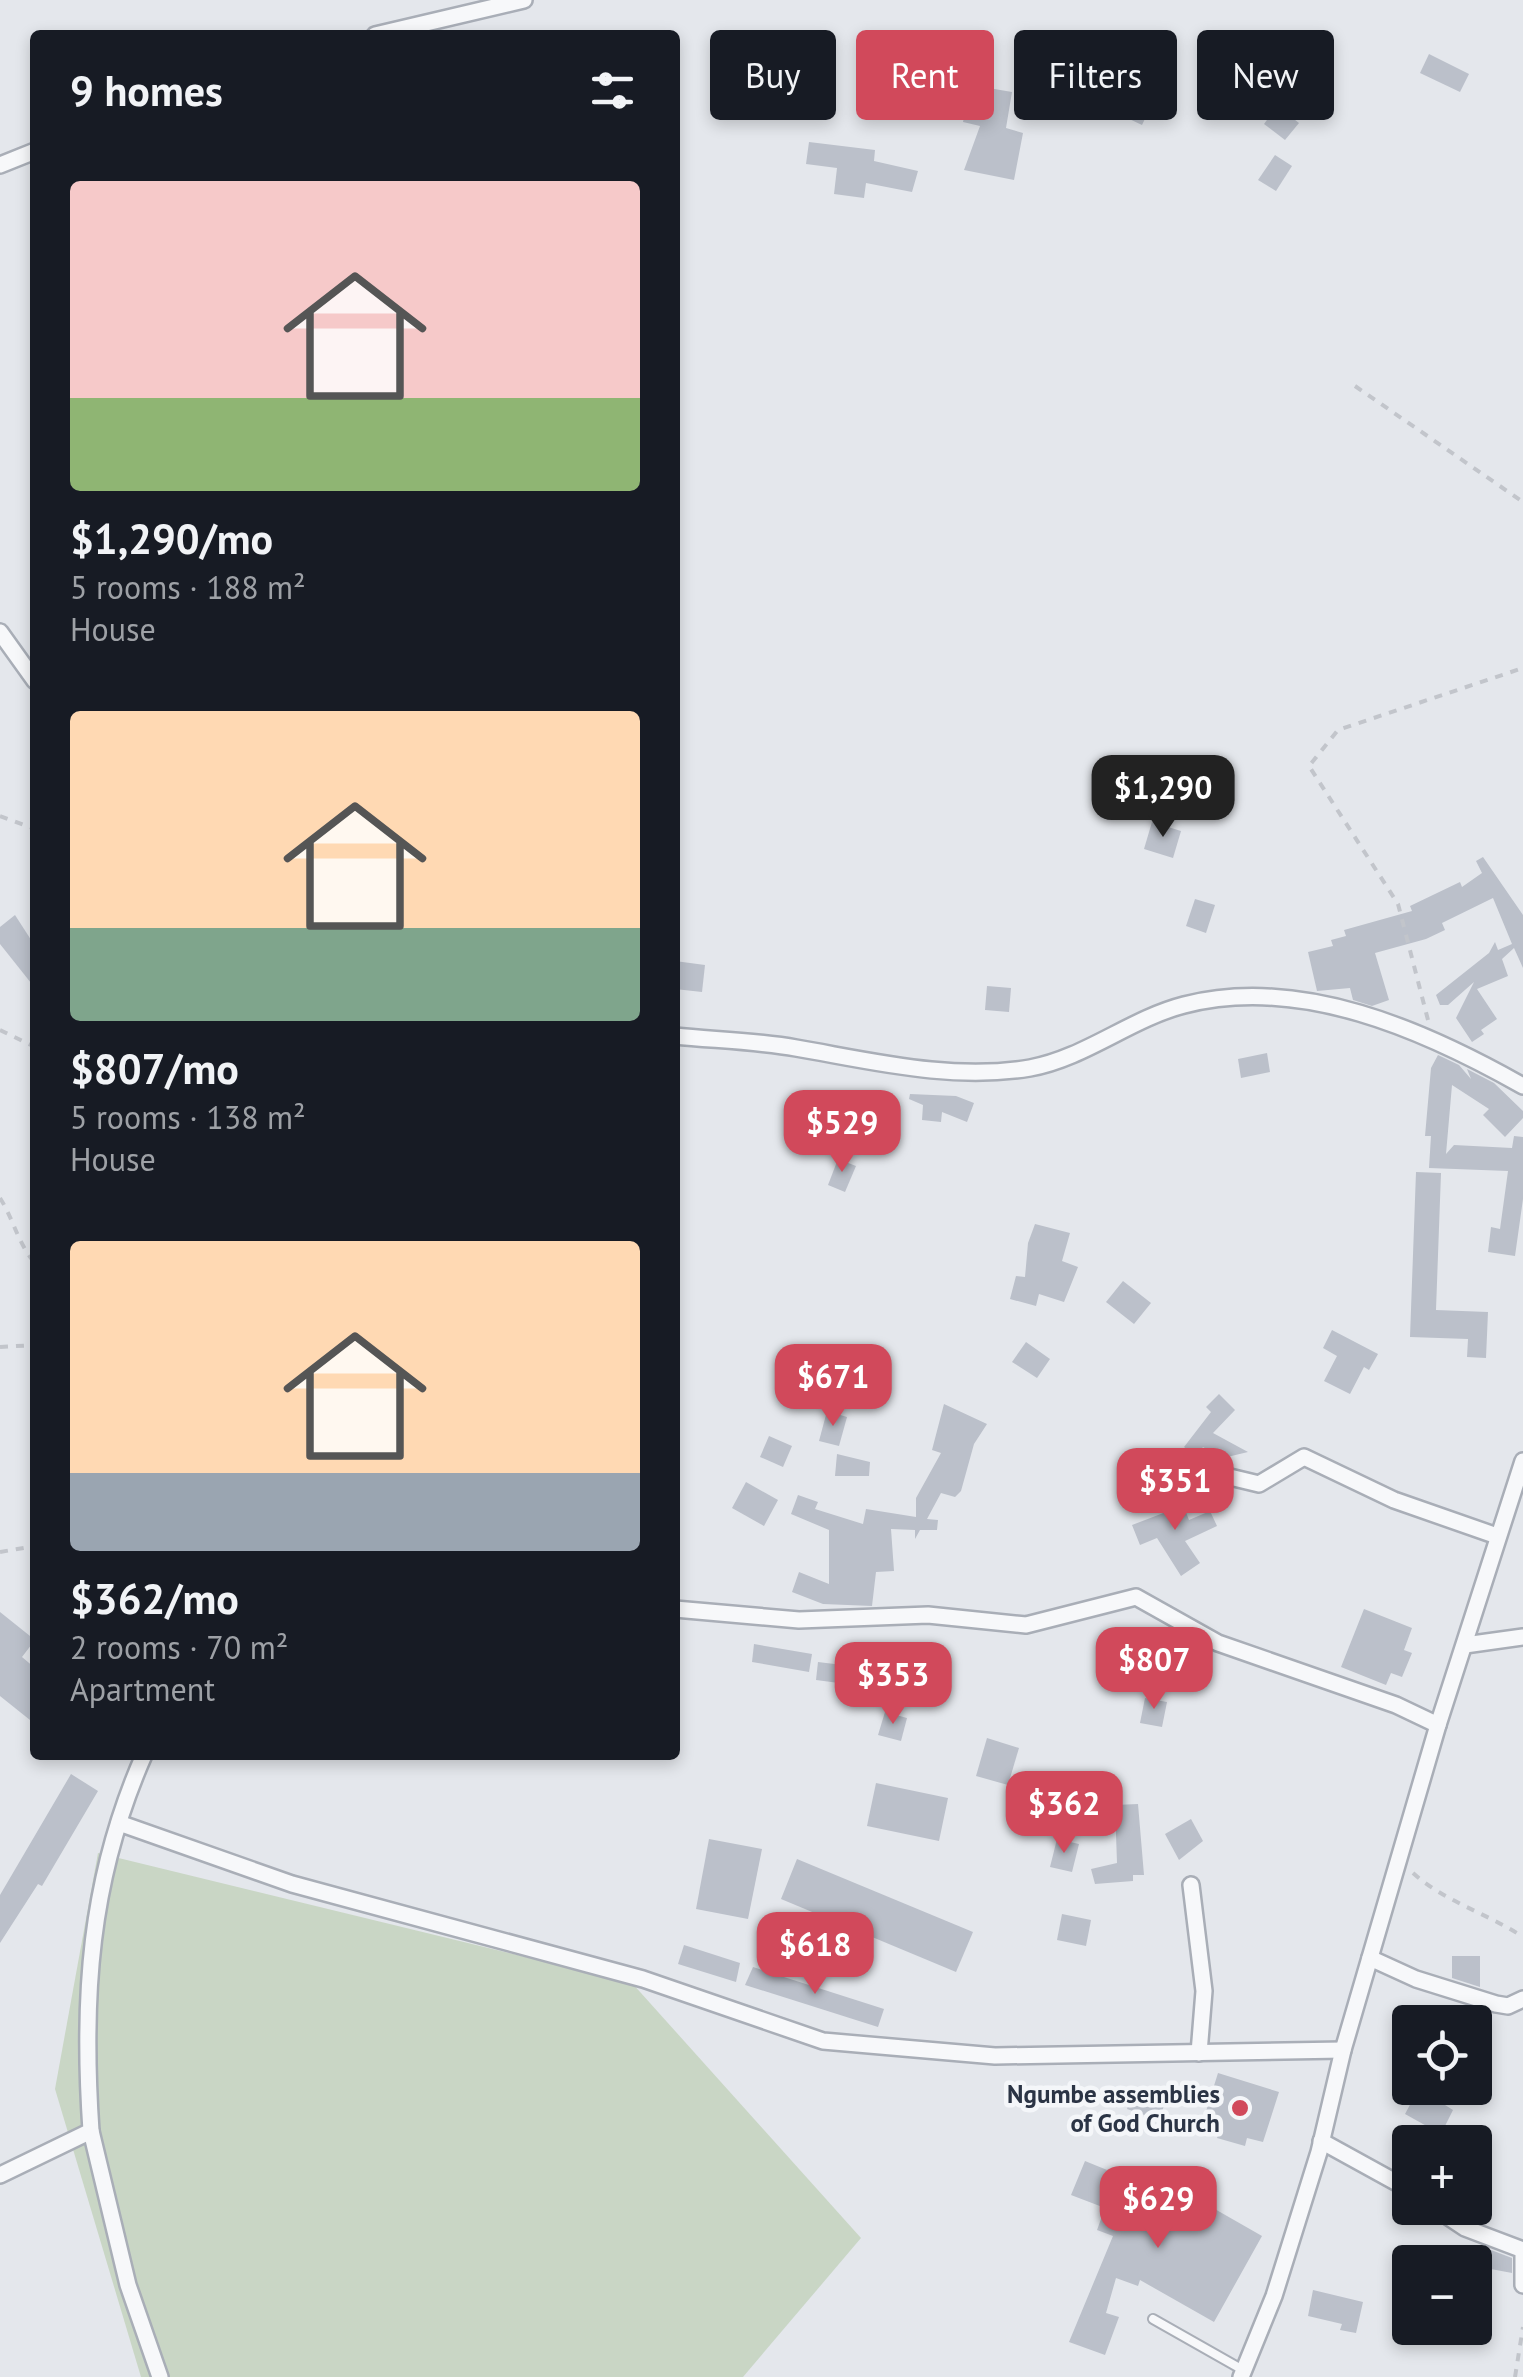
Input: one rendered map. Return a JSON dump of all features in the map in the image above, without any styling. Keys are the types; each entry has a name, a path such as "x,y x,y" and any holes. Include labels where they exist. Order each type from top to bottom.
{"street":[{"path":"397,30 524,0"},
{"path":"0,165 30,153"},
{"path":"0,632 30,675"},
{"path":"680,1036 794,1047 879,1066 929,1070 1028,1068 1067,1057 1184,1005 1291,996 1456,1047 1523,1086"},
{"path":"1209,1472 1260,1484 1304,1457 1394,1500 1497,1536"},
{"path":"1242,2374 1274,2296 1438,1725 1523,1461"},
{"path":"680,1609 800,1620 928,1616 1013,1625 1044,1622 1136,1597 1218,1643 1396,1705 1438,1725"},
{"path":"1464,1645 1523,1638"},
{"path":"142,1760 104,1872 91,1951 84,2058 90,2131 128,2285 160,2377"},
{"path":"119,1823 292,1884 644,1979 823,2041 995,2056 1343,2050"},
{"path":"1191,1885 1204,1991 1198,2053"},
{"path":"1370,1958 1416,1979 1496,2004 1508,2006 1523,1998"},
{"path":"0,2175 90,2131"},
{"path":"1321,2142 1392,2180"},
{"path":"1460,2225 1523,2250 1523,2285"}],"lane":[{"path":"1153,2318 1242,2374"}],"path":[{"path":"1356,386 1523,502"},
{"path":"1433,1040 1398,904 1309,766 1338,730 1523,668"},
{"path":"0,816 30,826"},
{"path":"0,1030 30,1045"},
{"path":"0,1198 12,1218 20,1247 30,1258"},
{"path":"0,1347 30,1345"},
{"path":"0,1552 30,1547"},
{"path":"1401,1858 1436,1894 1491,1916 1523,1937"},
{"path":"1515,2377 1523,2327"}],"green space":[{"path":"98,1853 632,1983 861,2238 743,2377 141,2377 55,2089"}],"building":[{"path":"1429,54 1469,74 1460,92 1420,73"},
{"path":"994,89 1012,92 1006,128 1023,133 1014,180 964,170 980,126 963,122 994,120"},
{"path":"1267,120 1299,123 1285,140 1264,124"},
{"path":"809,142 875,150 874,161 918,171 912,192 866,183 864,198 834,194 837,168 806,164"},
{"path":"1275,155 1292,166 1276,191 1258,180"},
{"path":"1152,822 1181,831 1173,858 1144,849"},
{"path":"1483,857 1523,915 1523,968 1514,948 1502,959 1508,976 1477,989 1497,1019 1481,1030 1484,1034 1472,1042 1456,1018 1474,982 1448,1005 1440,1005 1436,995 1489,953 1495,942 1498,950 1512,944 1493,898 1442,923 1445,930 1426,939 1375,953 1389,1000 1372,1006 1353,1000 1350,988 1317,991 1308,952 1333,946 1331,940 1346,936 1344,930 1412,911 1410,906 1460,882 1462,887 1482,873 1476,861"},
{"path":"1195,899 1215,905 1206,933 1186,926"},
{"path":"15,915 30,938 30,982 0,944 0,927"},
{"path":"680,962 705,965 702,992 680,990"},
{"path":"987,986 1011,988 1009,1012 985,1010"},
{"path":"1267,1053 1270,1072 1241,1078 1238,1059"},
{"path":"1438,1055 1459,1065 1471,1079 1467,1069 1494,1083 1523,1111 1523,1118 1505,1137 1483,1115 1489,1109 1452,1085 1446,1154 1454,1145 1512,1148 1514,1136 1523,1137 1523,1199 1515,1256 1488,1252 1491,1227 1500,1229 1508,1171 1429,1168 1431,1136 1425,1136 1431,1068"},
{"path":"910,1094 956,1096 974,1103 967,1122 942,1112 941,1122 922,1120 923,1105 909,1099"},
{"path":"858,1106 888,1110 885,1131 855,1127"},
{"path":"838,1159 856,1166 845,1192 828,1185"},
{"path":"1416,1172 1441,1173 1436,1310 1488,1312 1486,1358 1467,1357 1468,1339 1410,1337"},
{"path":"1035,1224 1070,1233 1062,1261 1078,1267 1064,1302 1039,1294 1036,1306 1010,1299 1016,1276 1025,1277 1028,1243"},
{"path":"1123,1281 1151,1303 1134,1324 1106,1302"},
{"path":"1332,1330 1378,1354 1369,1370 1364,1367 1350,1394 1324,1381 1337,1356 1323,1348"},
{"path":"1026,1342 1050,1359 1037,1378 1012,1362"},
{"path":"1219,1394 1235,1410 1213,1433 1248,1452 1223,1458 1203,1447 1196,1456 1184,1447 1211,1412 1206,1407"},
{"path":"944,1404 987,1424 974,1444 961,1491 955,1497 941,1493 927,1519 938,1520 937,1530 920,1530 915,1539 915,1530 891,1529 894,1571 876,1572 872,1606 823,1604 792,1592 799,1572 829,1584 829,1530 791,1514 798,1495 818,1502 815,1509 863,1524 866,1509 916,1517 916,1498 941,1453 932,1450"},
{"path":"827,1411 847,1417 839,1446 819,1441"},
{"path":"769,1436 792,1446 783,1467 760,1457"},
{"path":"837,1454 870,1462 869,1476 835,1476"},
{"path":"746,1482 778,1500 764,1526 732,1508"},
{"path":"1180,1497 1189,1520 1210,1511 1217,1526 1185,1541 1200,1563 1181,1576 1157,1538 1140,1545 1132,1525 1166,1512 1163,1503"},
{"path":"1364,1609 1412,1628 1404,1650 1412,1653 1402,1677 1391,1673 1386,1685 1341,1667"},
{"path":"0,1612 30,1636 30,1647 22,1657 30,1664 30,1720 0,1696"},
{"path":"754,1644 812,1654 809,1672 752,1662"},
{"path":"818,1662 859,1667 854,1685 816,1680"},
{"path":"1145,1698 1167,1702 1162,1727 1140,1723"},
{"path":"885,1712 907,1718 901,1741 878,1735"},
{"path":"987,1738 1019,1748 1008,1785 976,1776"},
{"path":"71,1774 98,1791 42,1886 38,1884 0,1943 0,1895"},
{"path":"876,1783 948,1798 939,1841 867,1826"},
{"path":"1138,1804 1144,1875 1133,1875 1133,1881 1095,1884 1091,1869 1117,1863 1115,1805"},
{"path":"1191,1819 1203,1841 1179,1860 1165,1834"},
{"path":"709,1839 762,1849 748,1919 696,1909"},
{"path":"1057,1839 1079,1844 1072,1872 1050,1867"},
{"path":"797,1859 973,1932 956,1972 781,1899"},
{"path":"1062,1914 1091,1920 1086,1946 1057,1940"},
{"path":"684,1945 740,1963 736,1982 678,1964"},
{"path":"1452,1956 1480,1956 1480,1987 1452,1978"},
{"path":"753,1967 884,2009 878,2027 745,1985"},
{"name":"Ngumbe assemblies of God Church","path":"1218,2073 1279,2092 1263,2142 1247,2138 1245,2146 1217,2138 1220,2130 1202,2124"},
{"path":"1135,2088 1166,2100 1159,2120 1127,2109"},
{"path":"1410,2105 1445,2105 1453,2110 1446,2125 1425,2125 1405,2114"},
{"path":"1085,2161 1203,2209 1206,2204 1262,2236 1214,2322 1140,2280 1138,2286 1116,2278 1106,2313 1119,2317 1105,2355 1069,2342 1113,2236 1097,2230 1105,2208 1071,2195"},
{"path":"1492,2250 1512,2258 1512,2273 1492,2269"},
{"path":"1313,2290 1363,2302 1356,2333 1340,2330 1342,2324 1308,2316"}],"place":[{"name":"Ngumbe assemblies of God Church","path":"1240,2108"}]}
